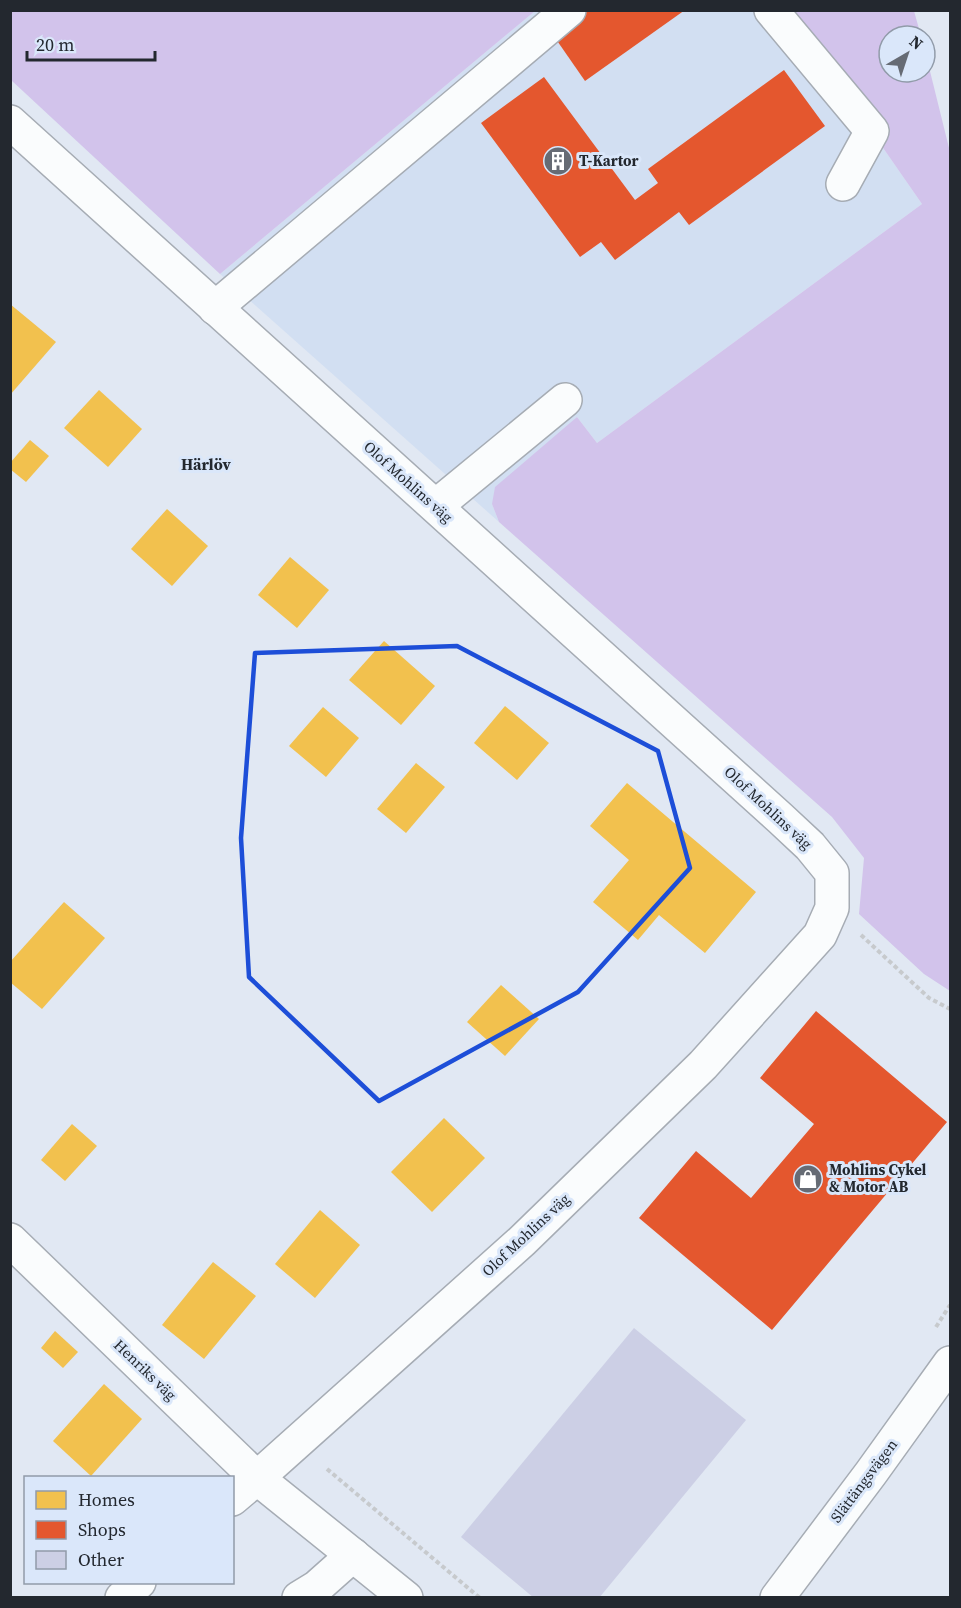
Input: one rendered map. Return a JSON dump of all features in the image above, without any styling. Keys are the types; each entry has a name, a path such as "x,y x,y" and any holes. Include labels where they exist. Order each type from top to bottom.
{"street":[{"path":"215,308 569,10"},
{"path":"771,10 872,131 843,183"},
{"name":"Olof Mohlins väg","path":"10,122 810,846 832,873 832,908 820,935 704,1065 522,1241 256,1478"},
{"path":"436,506 565,400"},
{"name":"Henriks väg","path":"10,1240 256,1478"},
{"name":"Slättängsvägen","path":"777,1598 951,1363"},
{"path":"234,1497 256,1478 406,1598"},
{"path":"299,1598 317,1587 353,1555"},
{"path":"122,1598 137,1584"}],"path":[{"path":"832,908 929,999 951,1009"},
{"path":"296,1443 480,1598"}],"highlighted area":[{"path":"457,646 658,751 690,868 578,992 379,1101 249,977 241,838 255,653"}],"shaded area":[{"path":"10,11 535,11 220,274 11,80"},
{"path":"535,11 788,11 922,204 597,443 577,417 492,504 499,522 220,274"},
{"path":"788,11 914,11 918,24 877,24 877,84 933,84 950,152 950,991 924,974 859,914 864,858 832,817 499,522 492,504 495,487 577,417 597,443 922,204"}],"building: Homes":[{"path":"10,304 56,342 10,395"},
{"path":"99,390 142,429 108,467 64,428"},
{"path":"30,440 49,456 26,482 10,469 10,463"},
{"path":"167,509 208,546 172,586 131,549"},
{"path":"290,557 329,590 297,628 258,595"},
{"path":"384,641 435,686 401,725 349,680"},
{"path":"505,706 549,743 517,780 474,743"},
{"path":"323,707 359,738 326,777 289,746"},
{"path":"416,763 445,787 406,833 377,809"},
{"path":"627,783 756,892 705,953 659,915 638,940 593,902 629,860 590,826"},
{"path":"64,902 105,938 42,1009 10,982 10,962"},
{"path":"501,985 539,1019 505,1056 467,1022"},
{"path":"444,1118 485,1158 432,1212 391,1172"},
{"path":"72,1124 97,1146 65,1181 41,1160"},
{"path":"320,1210 360,1245 315,1298 275,1264"},
{"path":"213,1262 256,1296 204,1359 162,1325"},
{"path":"55,1331 78,1352 63,1368 41,1348"},
{"path":"104,1384 142,1419 91,1476 53,1441"}],"building: Shops":[{"path":"581,10 685,10 585,81 551,32"},
{"path":"784,70 825,126 689,225 679,212 615,260 601,242 580,257 481,123 544,77 635,200 658,183 648,169"},
{"path":"816,1011 947,1122 772,1330 639,1218 696,1151 751,1198 814,1124 760,1078"}],"building: Other":[{"path":"634,1328 746,1420 599,1598 534,1598 461,1537"}],"place":[{"name":"T-Kartor","path":"558,161"},
{"name":"Mohlins Cykel & Motor AB","path":"808,1179"}],"district":[{"name":"Härlöv","path":"206,464"}]}
